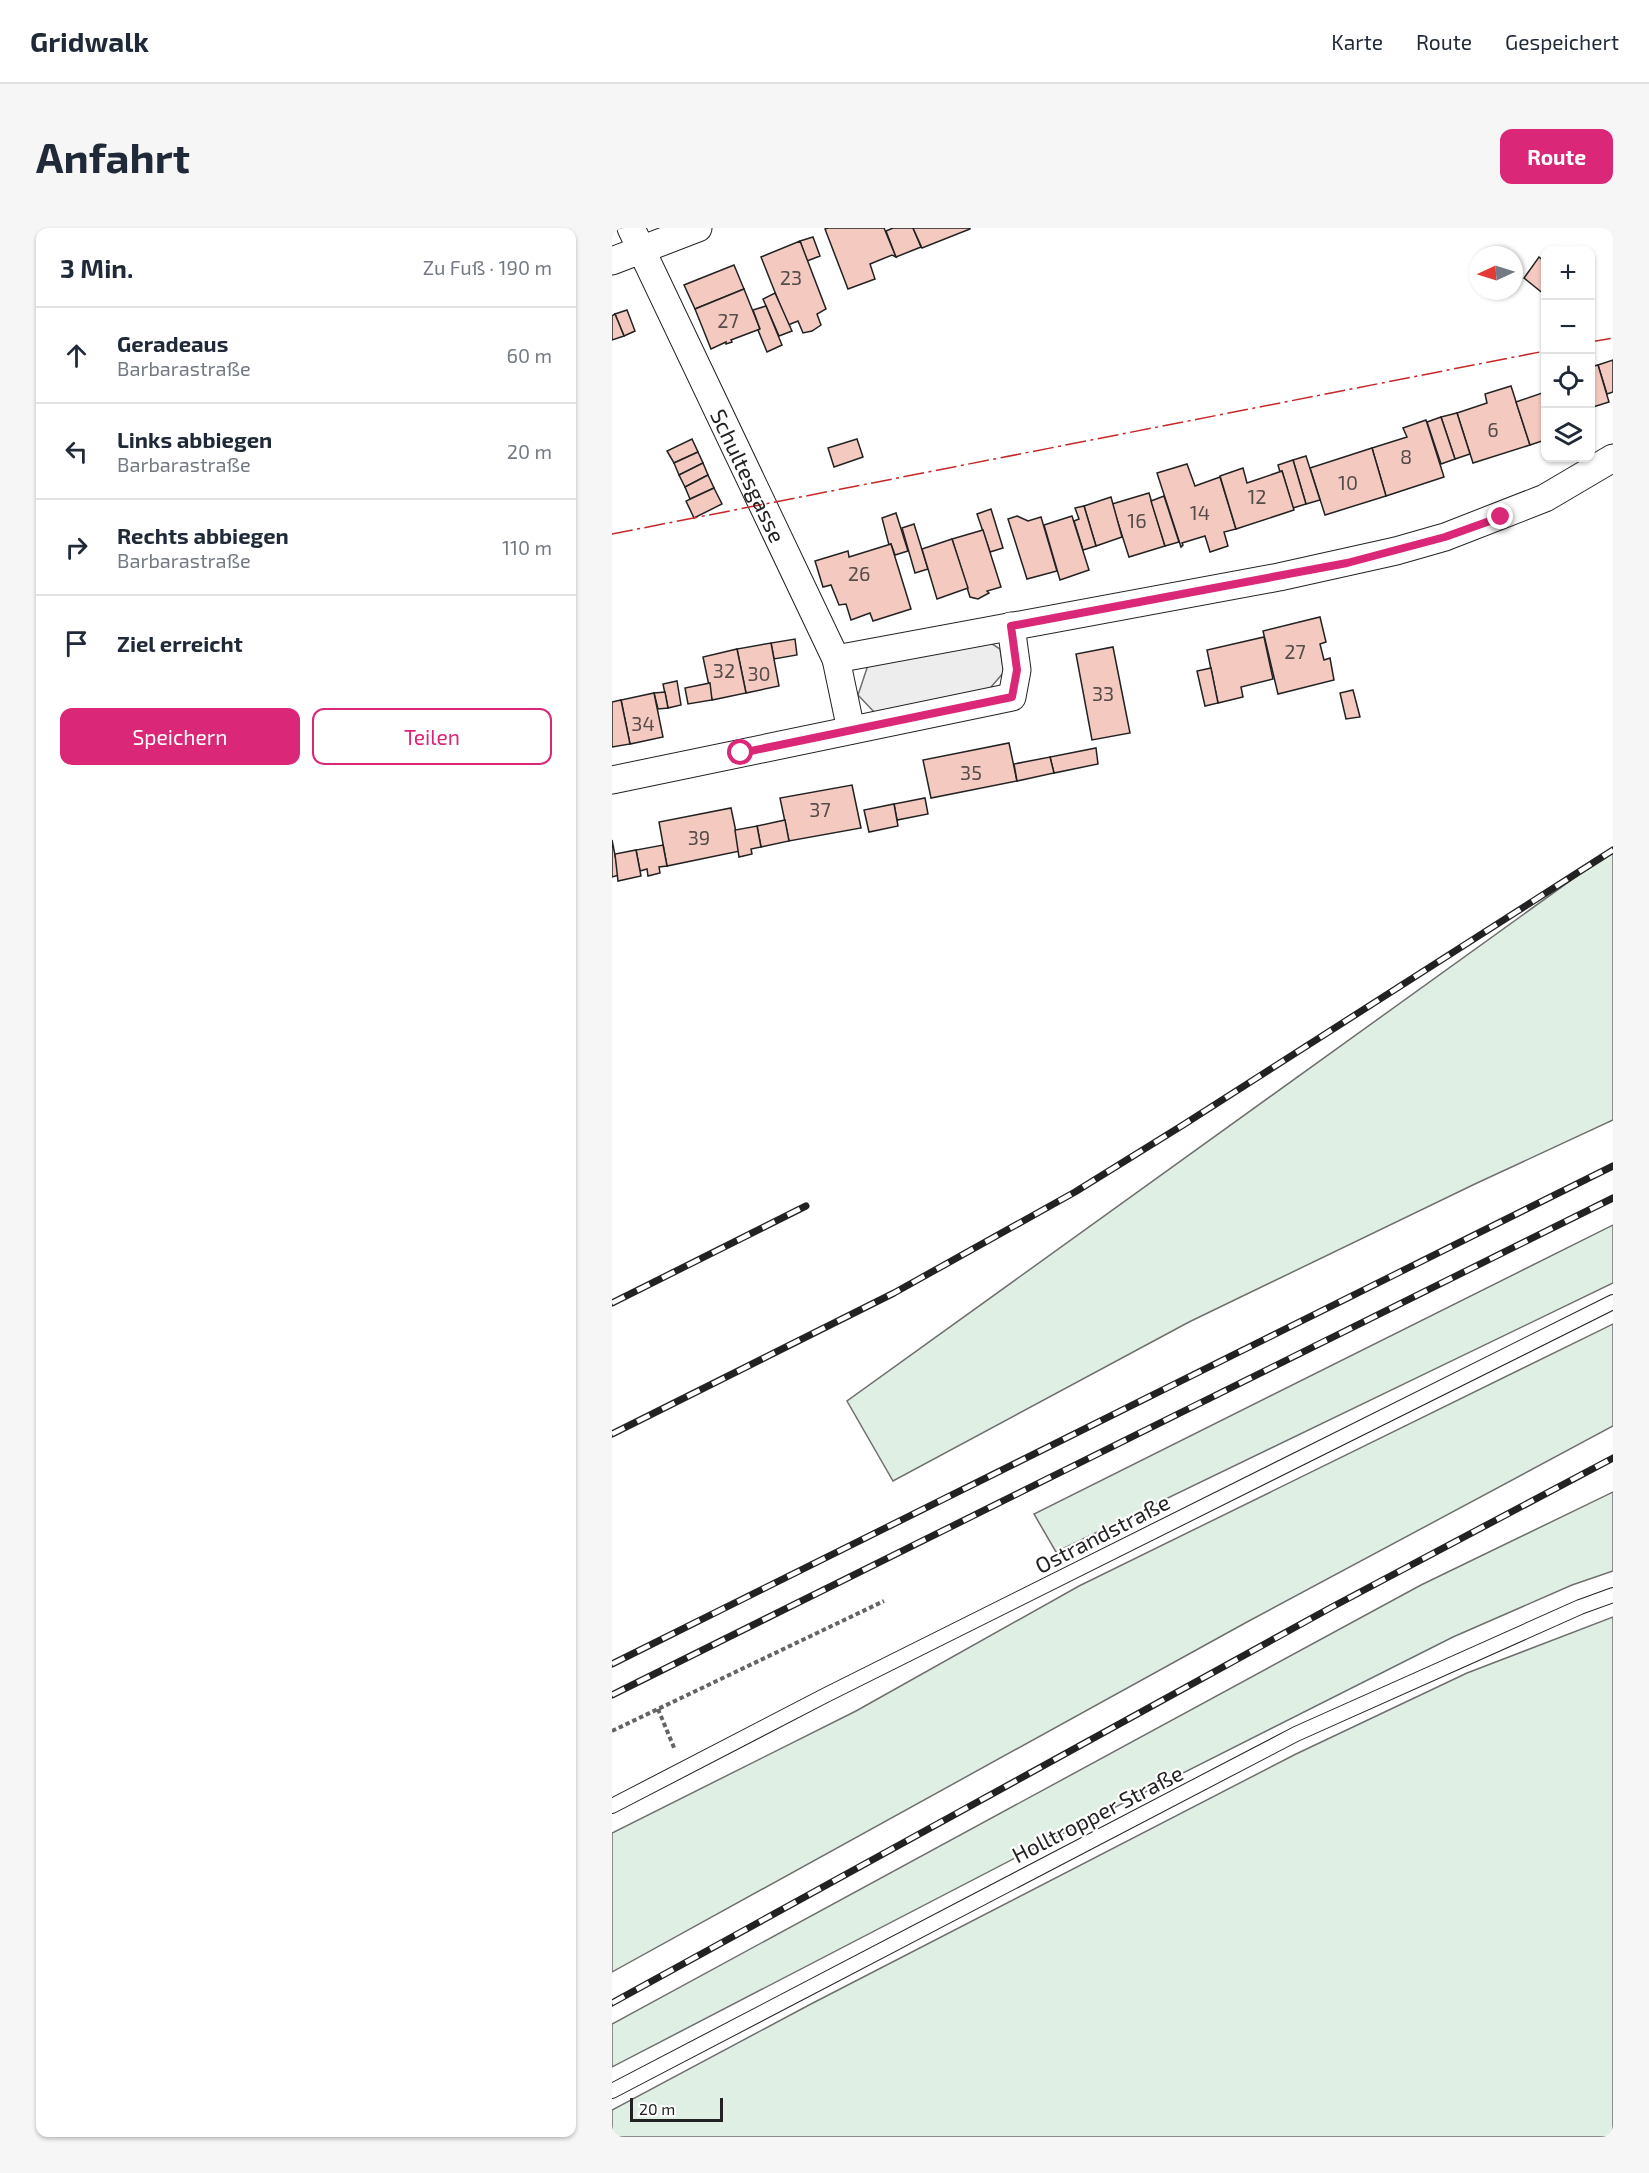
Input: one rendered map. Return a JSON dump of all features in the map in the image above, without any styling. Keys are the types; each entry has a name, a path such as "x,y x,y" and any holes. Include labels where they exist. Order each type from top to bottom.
{"street":[{"path":"612,261 636,239 698,228"},
{"name":"Schultesgasse","path":"636,239 836,659 851,730"},
{"path":"836,659 1347,563 1445,537 1545,498 1613,458"},
{"path":"612,780 1012,697 1017,670 1011,626"}],"lane":[{"name":"Ostrandstraße","path":"612,1806 869,1673 1613,1302"},
{"name":"Holltropper Straße","path":"612,2091 1296,1734 1580,1608 1613,1596"}],"path":[{"path":"612,1731 884,1601"},
{"path":"658,1709 683,1769"}],"green space":[{"path":"1613,850 1613,1120 1189,1322 893,1481 847,1401"},
{"path":"1613,1225 1613,1283 1056,1552 1034,1514"},
{"path":"1613,1324 1613,1426 1247,1622 612,1972 612,1833 856,1711 1079,1586"},
{"path":"1613,1492 1613,1571 1572,1585 1453,1637 1046,1842 612,2067 612,2024 1421,1585"},
{"path":"1613,1617 1613,2137 612,2137 612,2110 809,2005 1296,1754 1467,1673"}],"shaded area":[{"path":"986,640 1000,649 1004,672 985,694 875,713 858,695 869,662"}],"building":[{"path":"884,228 896,257 892,255 870,264 875,279 848,289 825,229"},
{"path":"893,228 913,228 921,247 896,257 886,231"},
{"path":"913,228 970,228 970,229 922,248"},
{"path":"813,237 820,256 807,261 800,241"},
{"path":"800,241 826,309 817,314 821,325 812,331 803,333 798,321 788,325 761,257"},
{"path":"1539,257 1541,259 1541,292 1524,278"},
{"path":"734,265 744,289 695,309 684,285"},
{"path":"744,289 760,329 711,349 695,309"},
{"path":"775,293 792,331 779,336 763,299"},
{"path":"766,306 782,345 767,352 753,310"},
{"path":"627,310 635,331 624,336 615,314"},
{"path":"615,314 624,336 612,340 612,316"},
{"path":"1613,360 1613,392 1607,394 1598,365"},
{"path":"1598,365 1609,402 1595,406 1595,366"},
{"path":"1511,386 1530,445 1473,463 1457,413 1487,403 1485,394"},
{"path":"1541,393 1541,441 1530,445 1516,402"},
{"path":"1457,413 1470,454 1455,459 1441,417"},
{"path":"1441,417 1455,459 1441,464 1427,422"},
{"path":"1426,420 1444,477 1386,496 1372,448 1407,437 1403,428"},
{"path":"692,439 698,452 674,463 667,451"},
{"path":"857,439 863,457 834,467 828,448"},
{"path":"1372,448 1386,496 1325,515 1310,468"},
{"path":"698,452 703,463 679,475 674,463"},
{"path":"1306,456 1320,500 1306,504 1293,460"},
{"path":"1293,460 1306,504 1293,508 1282,471 1280,472 1278,465"},
{"path":"703,463 708,475 685,487 679,475"},
{"path":"1187,464 1195,486 1220,477 1236,529 1224,532 1228,546 1210,552 1205,536 1182,543 1181,547 1157,473"},
{"path":"1243,468 1247,483 1282,471 1294,510 1236,529 1220,476"},
{"path":"708,475 714,488 690,499 685,487"},
{"path":"714,488 722,504 694,518 686,501"},
{"path":"1149,493 1165,546 1129,557 1112,504"},
{"path":"1164,496 1179,542 1165,546 1151,501"},
{"path":"1111,497 1122,537 1096,546 1084,506"},
{"path":"1084,506 1096,546 1083,550 1074,521 1079,519 1075,508"},
{"path":"991,509 1003,548 990,552 977,514"},
{"path":"896,513 908,551 895,555 891,544 889,545 882,518"},
{"path":"1017,516 1028,521 1041,517 1057,571 1027,579 1008,519"},
{"path":"1072,516 1089,570 1060,580 1044,525"},
{"path":"914,524 928,569 915,573 902,528"},
{"path":"983,530 1001,587 987,591 989,593 978,599 970,597 952,539"},
{"path":"952,539 968,588 937,599 922,549"},
{"path":"891,544 911,609 873,621 870,613 851,620 846,604 839,605 831,585 823,587 815,561 848,551 849,557"},
{"path":"1320,617 1326,642 1320,644 1324,660 1330,658 1334,680 1278,694 1263,631"},
{"path":"1264,637 1273,679 1241,687 1243,697 1218,703 1207,650"},
{"path":"795,639 797,655 774,659 771,643"},
{"path":"771,643 779,686 746,693 737,649"},
{"path":"1113,647 1130,733 1092,740 1076,654"},
{"path":"737,649 746,693 712,700 703,657"},
{"path":"1211,668 1218,703 1205,706 1197,671"},
{"path":"677,681 681,705 668,708 663,684"},
{"path":"710,683 712,700 688,704 685,688"},
{"path":"1353,690 1360,717 1346,719 1340,693"},
{"path":"665,692 668,708 658,709 654,693"},
{"path":"654,693 663,737 630,744 621,700"},
{"path":"621,700 630,744 612,747 612,702"},
{"path":"1009,743 1017,781 931,798 923,760"},
{"path":"1096,748 1098,764 1054,773 1050,757"},
{"path":"1050,757 1054,773 1017,781 1014,764"},
{"path":"852,785 861,828 789,841 780,798"},
{"path":"925,798 928,814 897,820 894,804"},
{"path":"894,804 898,826 869,832 864,810"},
{"path":"731,808 740,851 667,866 659,822"},
{"path":"785,820 789,841 761,847 757,826"},
{"path":"757,826 761,847 751,849 752,854 739,857 735,830"},
{"path":"612,840 619,875 612,877"},
{"path":"663,845 667,866 659,867 660,873 648,876 647,869 640,871 636,850"},
{"path":"636,850 641,876 618,881 615,854"}],"railway":[{"path":"612,1434 894,1293 1075,1192 1613,850"},
{"path":"612,1664 1613,1166"},
{"path":"612,1695 1613,1198"},
{"path":"612,1303 806,1206"},
{"path":"612,2003 1332,1607 1613,1458"}],"power":[{"path":"1595,341 1613,338"},
{"path":"612,534 1541,352"}],"route":[{"path":"741,753 1012,697 1017,670 1011,626 1347,563 1445,537 1501,517"}]}
